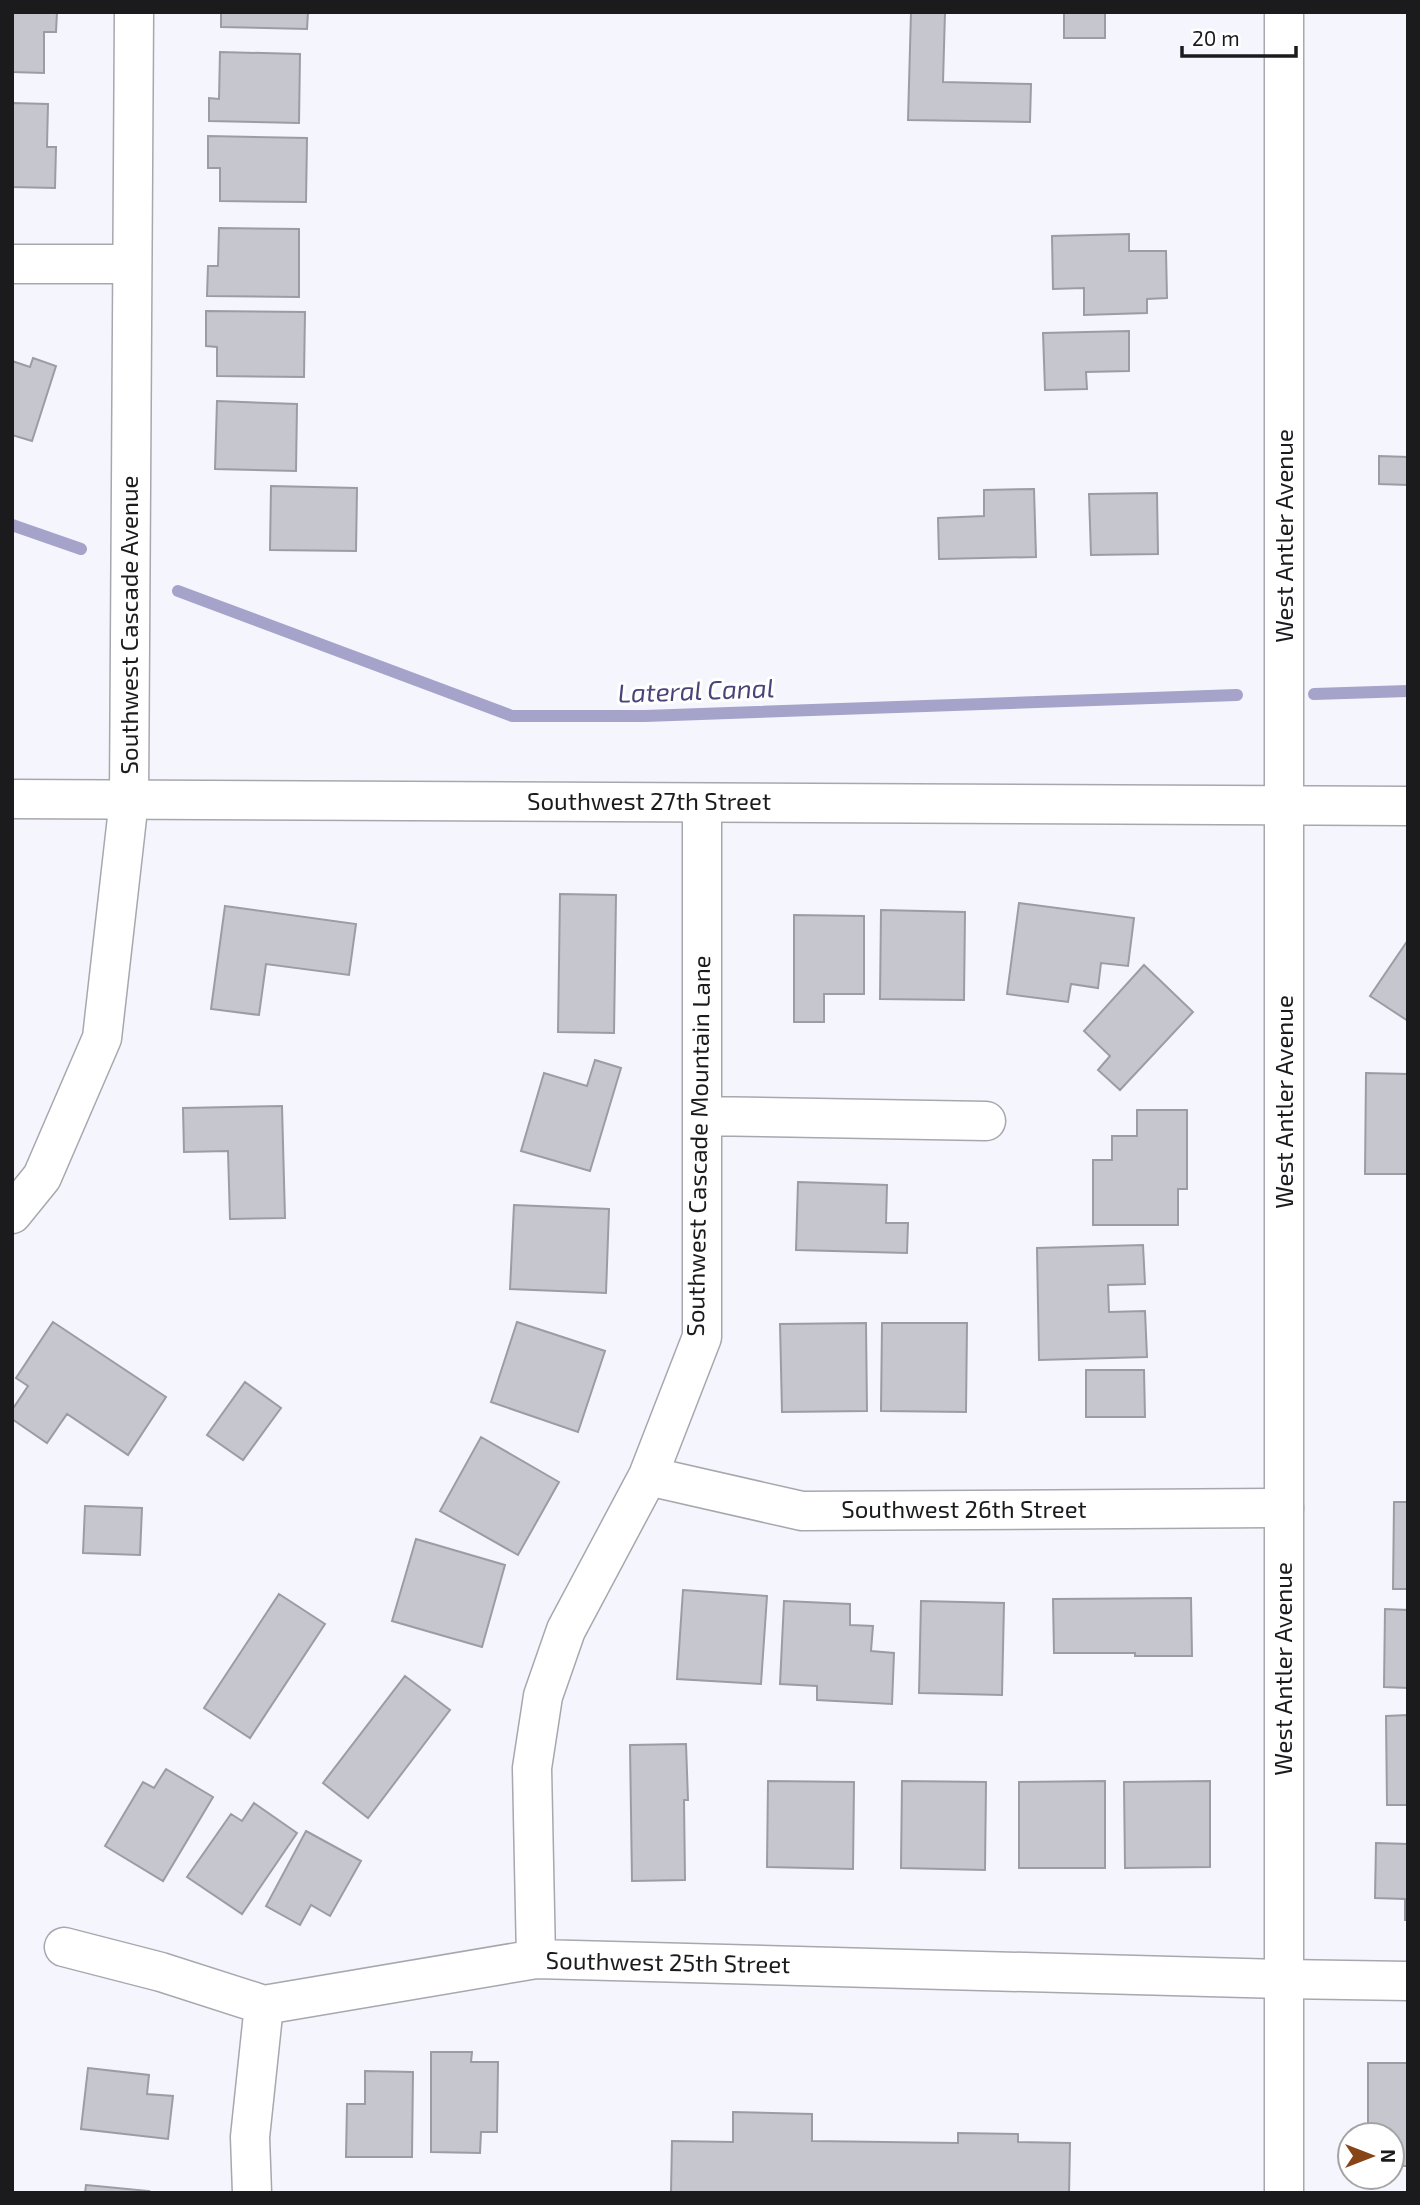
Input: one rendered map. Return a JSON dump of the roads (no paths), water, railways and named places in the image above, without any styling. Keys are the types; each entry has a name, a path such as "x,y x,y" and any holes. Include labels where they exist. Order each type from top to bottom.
{"street":[{"name":"Southwest Cascade Avenue","path":"12,1214 42,1177 102,1038 129,800 134,12"},
{"name":"West Antler Avenue","path":"1284,12 1284,2193"},
{"path":"12,264 132,264"},
{"name":"Southwest 27th Street","path":"12,799 1408,806"},
{"name":"Southwest Cascade Mountain Lane","path":"536,1959 532,1768 543,1696 566,1630 648,1476 702,1337 702,803"},
{"path":"702,1116 986,1121"},
{"name":"Southwest 26th Street","path":"648,1476 802,1511 1284,1508"},
{"name":"Southwest 25th Street","path":"64,1947 161,1972 264,2005 536,1959 1408,1981"},
{"path":"252,2193 250,2137 264,2005"}],"waterway":[{"name":"Lateral Canal","path":"12,525 81,549"},
{"name":"Lateral Canal","path":"178,591 512,716 645,716 1237,695"},
{"name":"Lateral Canal","path":"1314,694 1408,691"}]}
